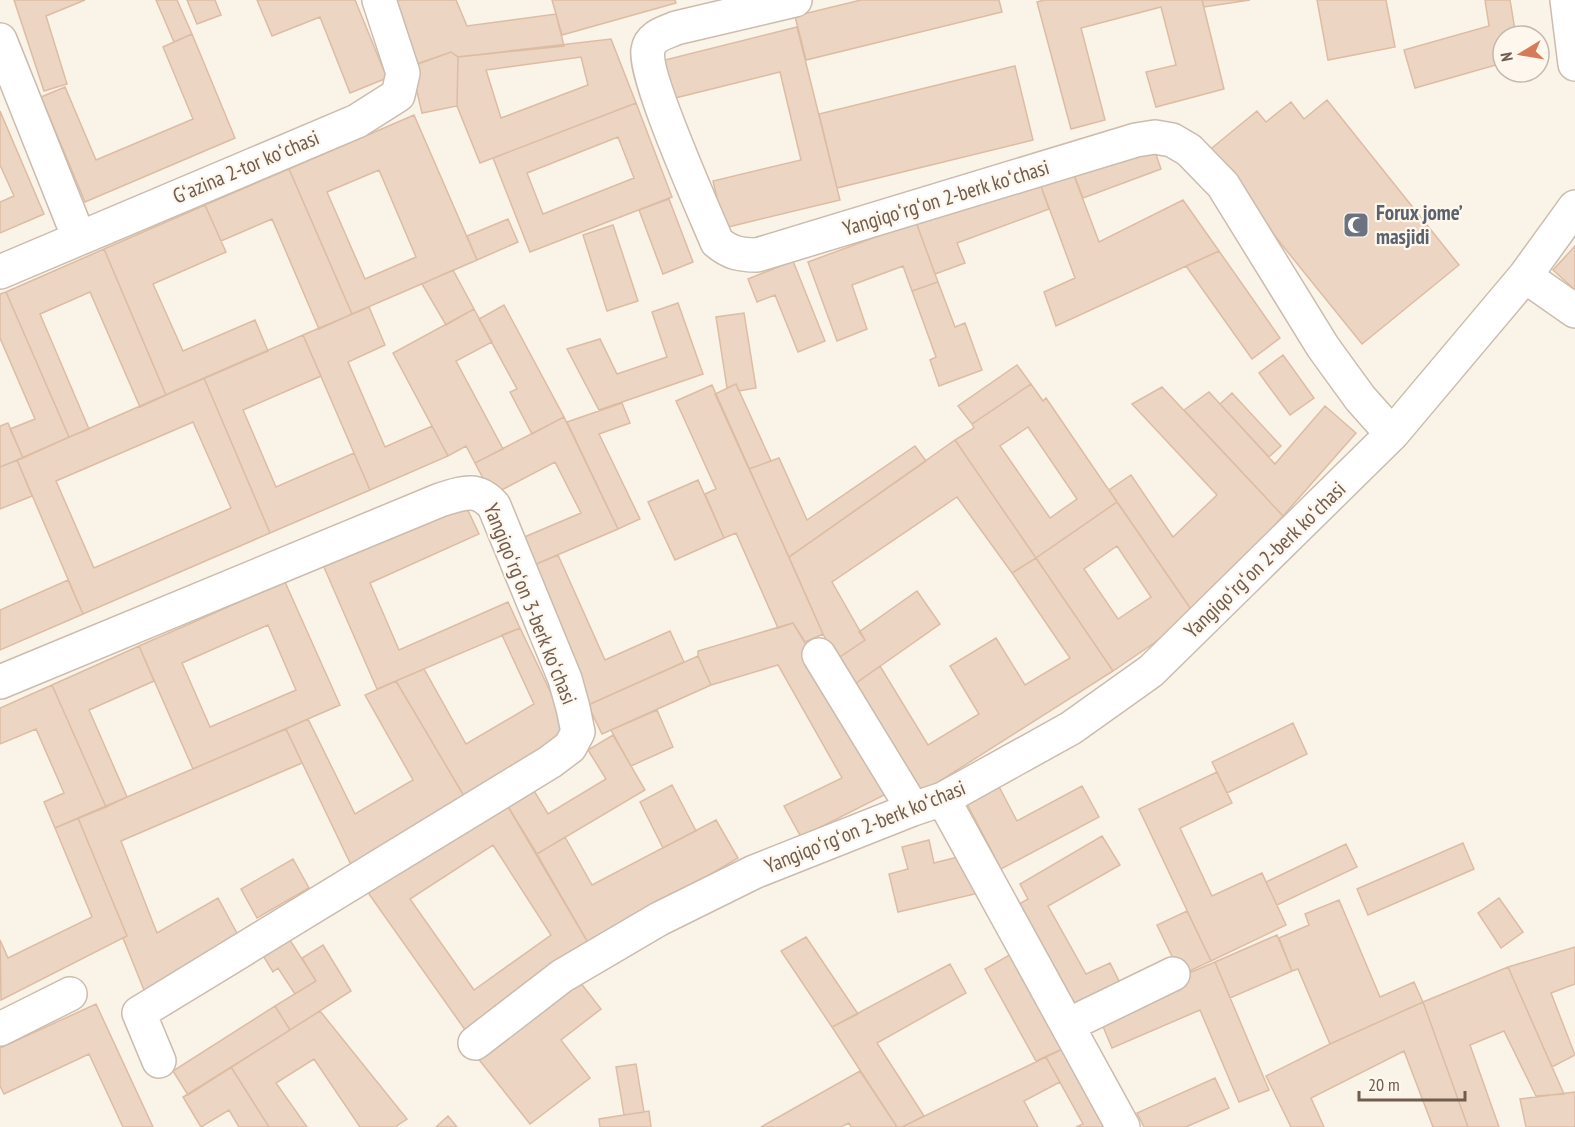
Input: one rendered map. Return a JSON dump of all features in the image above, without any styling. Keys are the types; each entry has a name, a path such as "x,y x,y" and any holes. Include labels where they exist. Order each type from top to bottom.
{"street":[{"name":"Gʻazina 2-tor koʻchasi","path":"0,272 357,121 398,95 403,73 379,0"},
{"name":"Yangiqoʻrgʻon 2-berk koʻchasi","path":"795,0 676,28 658,35 648,49 659,98 717,242 728,251 740,255 757,255 1136,140 1155,137 1172,140 1196,156 1223,185 1323,347 1360,398 1392,435"},
{"path":"1567,0 1575,64"},
{"path":"0,40 79,238"},
{"name":"Yangiqoʻrgʻon 2-berk koʻchasi","path":"475,1043 562,976 659,919 754,872 928,804 1071,728 1151,671 1392,435 1525,276 1575,207"},
{"path":"1525,276 1575,312"},
{"name":"Yangiqoʻrgʻon 3-berk koʻchasi","path":"0,682 440,500 463,493 479,493 486,496 494,506 565,679 578,732 570,747 550,762 139,1013 159,1061"},
{"path":"819,655 928,804 1068,1025 1123,1127"},
{"path":"1068,1025 1173,974"},
{"path":"0,1029 70,994"}],"building":[{"path":"14,0 85,0 46,16 67,84 44,91"},
{"path":"156,0 177,0 192,34 174,42"},
{"path":"187,0 215,0 221,15 197,24"},
{"path":"257,0 355,0 387,78 350,93 320,17 272,36"},
{"path":"396,0 456,0 467,26 556,14 564,46 458,57 451,52 418,64"},
{"path":"552,0 675,0 676,3 562,35"},
{"path":"861,0 999,0 1002,12 806,60 795,16"},
{"path":"1044,0 1202,0 1224,89 1156,107 1146,72 1176,65 1161,7 1081,28 1105,120 1071,129 1037,2"},
{"path":"1202,0 1250,0 1204,7"},
{"path":"1317,0 1386,0 1395,47 1328,60"},
{"path":"1485,0 1510,0 1514,24 1491,24 1491,66 1415,88 1404,50 1489,26"},
{"path":"797,27 840,200 724,228 713,181 801,160 780,72 671,99 661,61"},
{"path":"192,34 235,138 85,202 41,97 65,87 96,160 193,119 163,47"},
{"path":"611,39 636,103 480,163 457,106 458,57","holes":["581,57 588,85 501,118 486,70"]},
{"path":"451,52 458,57 457,106 422,113 411,66"},
{"path":"1015,66 1033,140 837,188 819,114"},
{"path":"1327,100 1459,265 1362,344 1207,152 1257,111 1266,122 1291,102 1304,119"},
{"path":"636,103 672,197 530,252 493,158","holes":["618,137 634,178 543,214 527,173"]},
{"path":"0,111 44,214 0,233 0,202 14,196 0,165"},
{"path":"414,115 477,260 352,314 289,169","holes":["379,170 416,257 365,279 327,192"]},
{"path":"1152,143 1161,169 1083,198 1073,172"},
{"path":"1070,165 1099,242 1183,200 1219,251 1056,326 1044,292 1075,278 1038,178"},
{"path":"289,169 352,314 319,329 272,219 221,241 205,205"},
{"path":"1038,178 1049,209 957,243 965,263 935,274 916,222"},
{"path":"669,199 693,262 663,274 639,210"},
{"path":"205,205 226,252 153,284 183,351 255,320 268,351 166,395 104,249"},
{"path":"508,219 518,242 477,260 467,236"},
{"path":"916,222 938,282 912,291 903,266 852,285 867,329 837,341 808,262"},
{"path":"613,225 638,301 607,311 583,235"},
{"path":"1575,246 1575,290 1553,270"},
{"path":"104,249 166,395 140,407 90,292 40,314 89,429 69,437 6,292"},
{"path":"1219,251 1280,338 1252,359 1186,266"},
{"path":"793,261 825,341 798,352 775,295 757,302 748,279"},
{"path":"453,270 474,309 446,325 422,284"},
{"path":"938,282 955,327 965,323 982,370 939,386 930,360 936,357 912,291"},
{"path":"6,292 69,437 23,458 10,429 35,419 0,338 0,294"},
{"path":"678,303 703,374 599,410 567,349 600,339 617,374 667,357 652,312"},
{"path":"504,305 564,417 532,434 510,392 517,389 479,319"},
{"path":"369,307 385,345 348,362 385,447 432,426 448,456 370,490 303,335"},
{"path":"474,309 492,342 456,361 503,449 475,463 466,446 448,456 393,353"},
{"path":"744,313 756,388 739,391 736,384 727,388 716,317"},
{"path":"303,335 321,376 243,410 276,487 354,453 370,490 270,533 204,378"},
{"path":"1283,355 1314,398 1290,415 1259,373"},
{"path":"1017,365 1031,384 972,424 958,406"},
{"path":"204,378 270,533 83,614 17,460","holes":["193,422 231,508 94,568 56,481"]},
{"path":"736,384 771,461 749,469 715,394"},
{"path":"1031,384 1043,401 1046,398 1117,502 1036,558 955,440 974,428 972,424","holes":["1028,427 1077,499 1050,518 1000,446"]},
{"path":"712,385 823,634 805,642 793,623 778,628 736,533 724,538 705,494 716,489 676,401"},
{"path":"1162,387 1283,516 1195,615 1109,490 1131,475 1173,537 1217,495 1132,404"},
{"path":"1209,392 1275,464 1325,406 1356,433 1283,516 1184,410"},
{"path":"1232,393 1281,446 1269,457 1220,404"},
{"path":"622,403 630,423 599,434 640,519 618,529 567,422"},
{"path":"564,417 618,529 527,568 515,541 581,513 555,462 492,495 475,463"},
{"path":"8,423 23,458 0,467 0,426"},
{"path":"955,440 1036,558 1012,573 957,497 832,582 865,640 837,659 823,634 789,557"},
{"path":"915,446 926,461 789,557 749,469 779,458 807,520"},
{"path":"17,460 32,496 0,509 0,467"},
{"path":"698,480 724,538 675,560 648,502"},
{"path":"464,502 479,534 370,583 399,650 508,602 520,628 377,689 323,565"},
{"path":"1117,502 1195,615 1113,671 1036,558","holes":["1117,546 1151,597 1118,619 1084,569"]},
{"path":"558,555 605,660 670,631 684,662 588,705 527,568"},
{"path":"1036,558 1113,671 913,798 852,686 880,666 928,745 979,714 950,666 996,638 1025,685 1070,658 1012,573"},
{"path":"68,580 83,614 0,650 0,610"},
{"path":"285,582 340,705 193,769 139,646","holes":["268,625 296,690 210,727 182,663"]},
{"path":"917,591 940,624 852,686 837,659 865,640 859,632"},
{"path":"793,623 894,790 801,837 784,806 842,778 778,665 711,685 698,656 698,651"},
{"path":"520,628 569,731 464,796 396,681 424,669 466,744 534,704 502,635"},
{"path":"139,646 154,681 89,710 127,797 106,807 52,685"},
{"path":"698,656 711,685 602,734 588,705"},
{"path":"396,681 464,796 352,867 286,729 308,719 355,814 413,780 365,695"},
{"path":"52,685 106,807 55,828 44,802 64,793 36,729 0,744 0,708"},
{"path":"657,710 673,747 631,766 611,730"},
{"path":"1293,723 1307,754 1227,793 1212,762"},
{"path":"286,729 302,763 121,841 157,933 218,898 239,937 146,995 123,938 127,936 78,818"},
{"path":"613,735 645,790 537,854 504,800 530,784 548,814 606,779 588,750"},
{"path":"1217,772 1232,803 1180,828 1212,896 1262,873 1286,925 1211,961 1139,809"},
{"path":"996,781 1017,821 1082,786 1099,817 1001,869 964,798"},
{"path":"672,785 696,831 663,848 640,802"},
{"path":"504,800 590,946 468,1034 364,887","holes":["493,845 551,935 474,990 410,899"]},
{"path":"78,818 127,936 1,1000 0,940 8,958 92,917 55,828"},
{"path":"716,820 738,858 590,946 537,854 565,837 592,885"},
{"path":"1102,836 1120,865 1048,906 1086,974 1110,963 1126,995 1072,1020 1009,910 1028,899 1020,884"},
{"path":"929,840 934,863 970,854 979,893 898,912 889,874 908,869 902,847"},
{"path":"1463,843 1474,869 1368,915 1357,889"},
{"path":"1346,844 1357,867 1277,905 1266,882"},
{"path":"293,859 309,888 257,918 241,889"},
{"path":"1499,898 1523,932 1501,948 1478,913"},
{"path":"1339,900 1380,997 1414,982 1423,1002 1330,1044 1298,969 1292,971 1279,938 1309,925 1305,914"},
{"path":"1187,911 1211,961 1181,975 1157,925"},
{"path":"1277,935 1292,971 1230,998 1215,962"},
{"path":"288,937 316,981 295,994 278,968 273,972 262,954"},
{"path":"806,937 858,1014 832,1027 781,951"},
{"path":"323,945 351,991 290,1030 275,1006 316,981 302,958"},
{"path":"1575,947 1575,984 1551,993 1575,1055 1552,1067 1508,967"},
{"path":"1020,949 1073,1044 1036,1061 985,969"},
{"path":"1215,962 1269,1090 1239,1102 1200,1010 1112,1048 1097,1012"},
{"path":"950,964 966,993 877,1043 924,1116 902,1127 897,1127 832,1027"},
{"path":"1508,967 1564,1094 1536,1096 1504,1031 1470,1045 1499,1127 1468,1127 1423,1002"},
{"path":"573,973 601,1009 561,1040 590,1078 530,1124 473,1052"},
{"path":"1423,1002 1468,1127 1433,1127 1404,1051 1311,1098 1324,1127 1291,1127 1266,1076"},
{"path":"96,1004 153,1127 123,1127 89,1054 4,1094 0,1086 0,1048"},
{"path":"275,1006 290,1030 188,1095 173,1071"},
{"path":"320,1011 407,1119 395,1127 360,1127 314,1059 276,1083 307,1127 269,1127 231,1067"},
{"path":"1073,1044 1119,1127 1076,1127 1083,1124 1046,1057"},
{"path":"1046,1057 1060,1082 1024,1101 1038,1127 902,1127"},
{"path":"636,1064 644,1112 624,1115 616,1067"},
{"path":"231,1067 269,1127 239,1127 229,1110 201,1127 183,1097"},
{"path":"860,1071 897,1127 851,1127 849,1123 841,1127 761,1127"},
{"path":"1215,1078 1229,1108 1186,1127 1144,1127 1137,1113"},
{"path":"1575,1092 1575,1127 1526,1127 1520,1099"},
{"path":"649,1111 651,1127 600,1127 599,1119"},
{"path":"448,1116 457,1127 436,1127"}],"place":[{"name":"Forux jome’ masjidi","path":"1356,225"}]}
